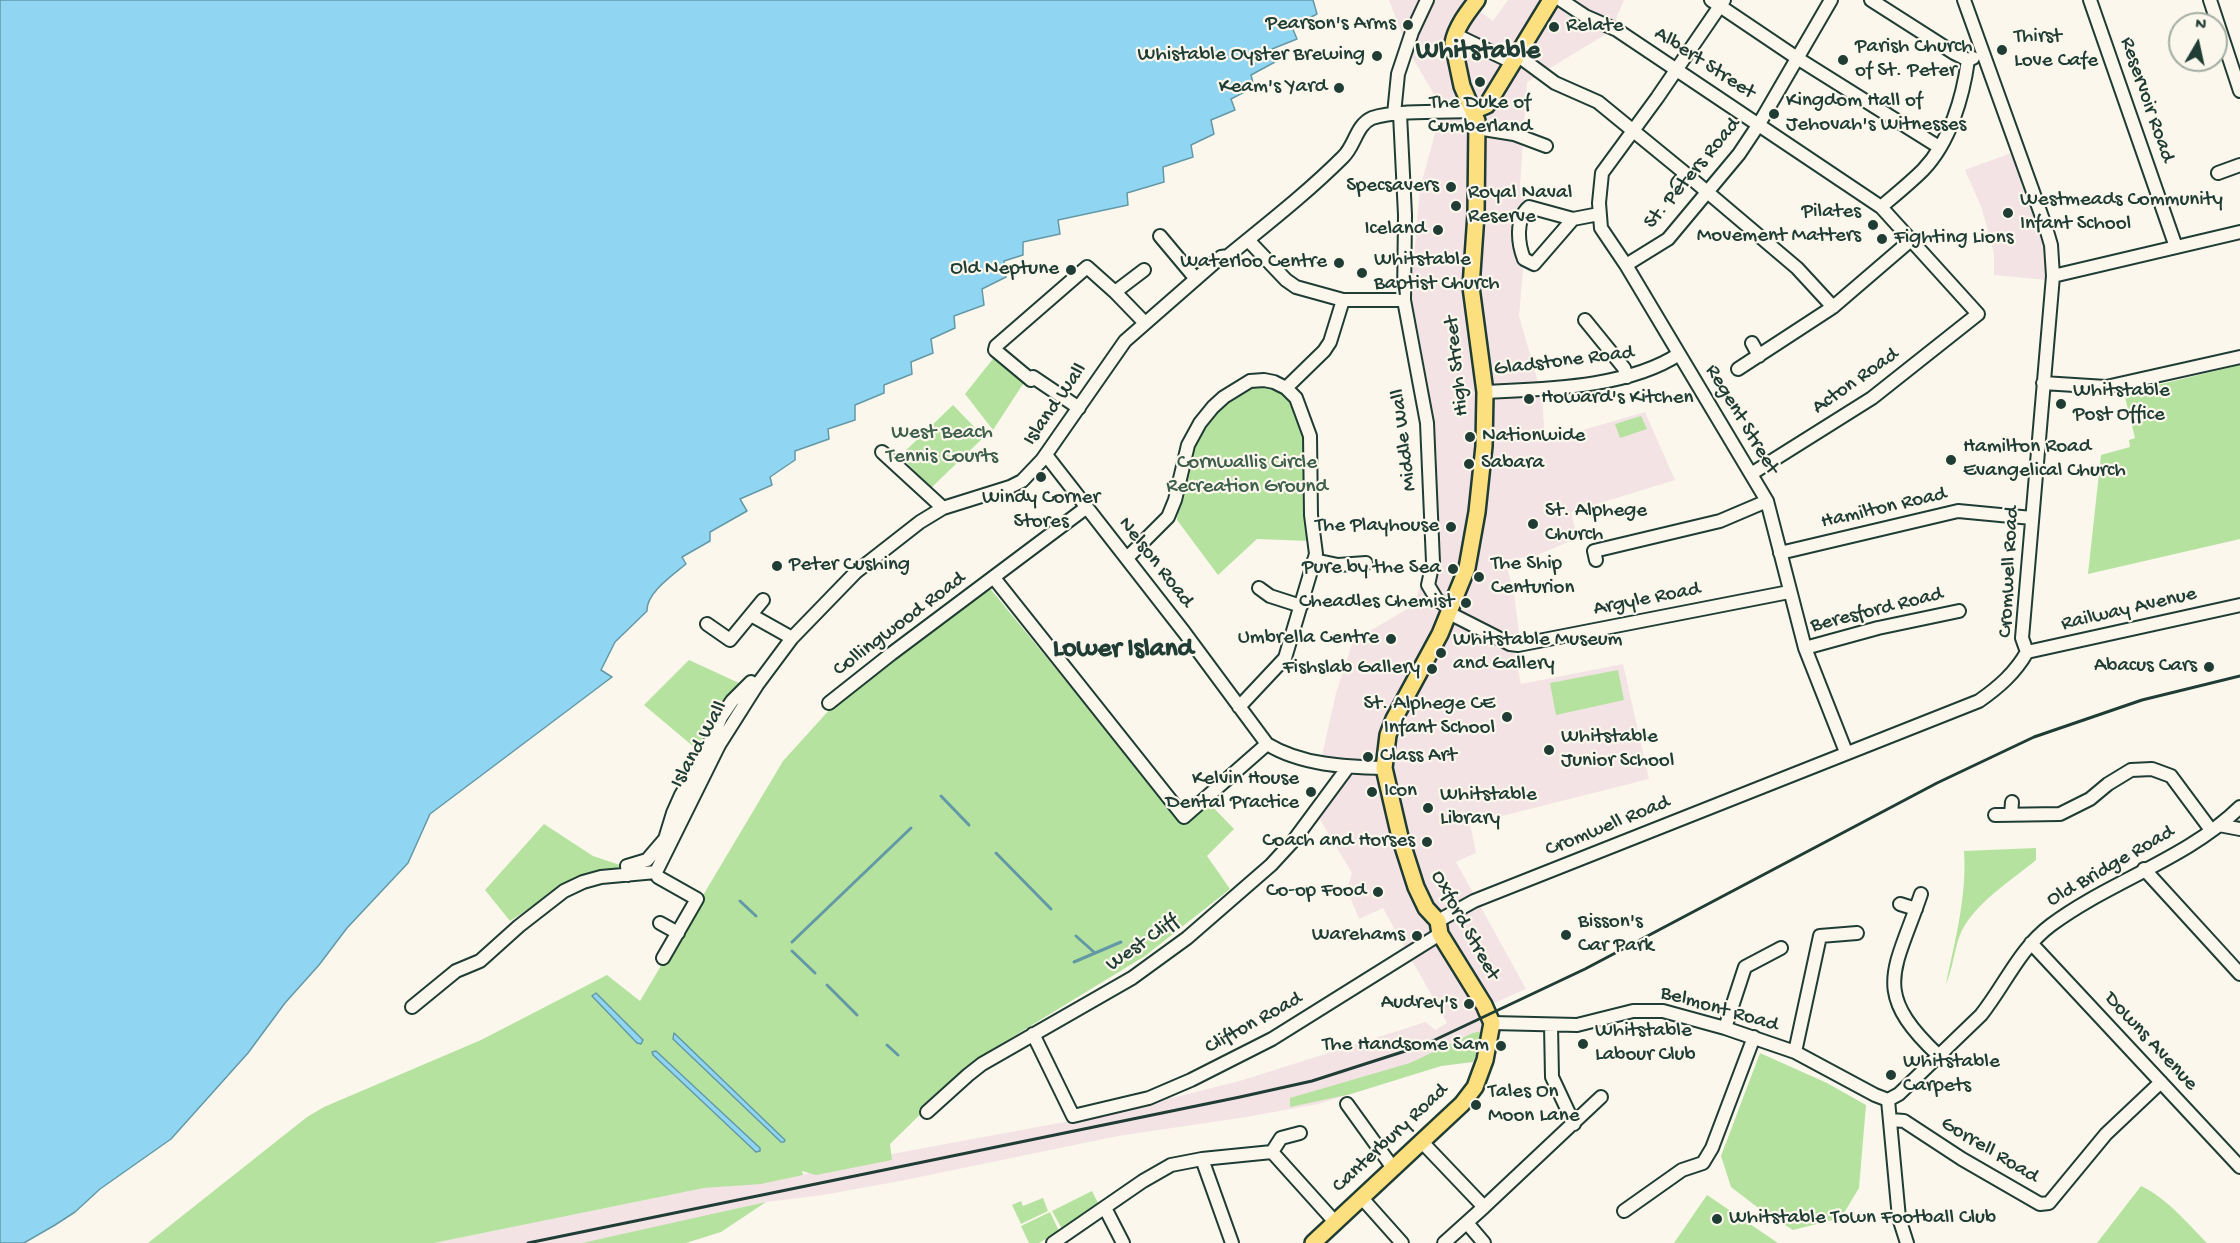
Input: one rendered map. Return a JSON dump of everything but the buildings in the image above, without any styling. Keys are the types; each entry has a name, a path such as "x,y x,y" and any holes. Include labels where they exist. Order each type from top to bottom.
{"main road":[{"path":"1454,37 1463,19 1477,0"},
{"path":"1473,111 1487,105 1551,0"},
{"name":"High Street","path":"1450,611 1467,568 1471,550 1484,446 1485,392 1471,287 1476,214 1477,128 1473,111 1462,86 1454,50 1454,37"},
{"name":"Oxford Street","path":"1450,611 1394,719 1388,735 1384,768 1408,867 1426,908 1484,1005 1492,1023"},
{"name":"Canterbury Road","path":"1313,1243 1454,1113 1475,1087 1485,1060 1492,1023"}],"street":[{"name":"Middle Wall","path":"1427,0 1398,74 1397,114 1405,215 1404,300 1427,423 1434,562 1428,585 1437,600 1450,611"},
{"name":"Albert Street","path":"1561,0 1585,16 1617,30 1881,207 1978,314"},
{"name":"St. Peters Road","path":"1626,265 1664,243 1739,154 1831,0"},
{"path":"1872,0 1968,60"},
{"name":"Cromwell Road","path":"1439,928 1474,901 1979,701 2006,680 2027,652 2022,638 2053,276 2051,244 1964,0"},
{"name":"Reservoir Road","path":"2090,0 2176,247"},
{"path":"2210,0 2240,92"},
{"path":"1719,2 1797,58 1939,147"},
{"name":"Regent Street","path":"1719,2 1677,69 1602,173 1599,214 1601,228 1626,265 1767,501 1805,648 1846,752"},
{"path":"1454,37 1514,58 1573,93 1598,102 1682,178 1708,192 1797,268 1833,307"},
{"path":"1968,60 1983,54"},
{"path":"1881,207 1924,168 1939,147 1951,124 1960,98 1968,60"},
{"name":"Island Wall","path":"656,872 719,745 757,685 792,638 856,572 897,538 943,508 1022,481 1046,455 1125,341 1221,257 1228,256 1248,240 1342,158 1352,146 1362,125 1376,117 1397,114 1473,111"},
{"path":"1477,128 1514,134 1546,146"},
{"path":"2218,172 2240,165"},
{"path":"1573,219 1534,264 1524,259 1519,246 1520,227 1524,211 1529,207 1573,219 1599,214"},
{"path":"2053,276 2240,232"},
{"path":"1160,236 1196,279"},
{"path":"1248,240 1286,280 1296,287 1343,300 1404,300"},
{"path":"1737,369 1833,307 1911,240"},
{"path":"1079,408 1033,377 1031,380 995,350 996,346 1087,267 1145,323"},
{"path":"1115,292 1144,270"},
{"path":"1286,388 1324,351 1330,342 1343,300"},
{"name":"Acton Road","path":"1751,474 1872,398 1978,314"},
{"path":"1585,320 1624,368 1627,377"},
{"path":"1752,343 1760,356"},
{"name":"Gladstone Road","path":"1485,392 1541,389 1627,377 1652,369 1679,354"},
{"path":"2043,383 2106,387 2240,357"},
{"path":"1126,558 1168,517 1175,500 1188,445 1200,423 1213,407 1224,397 1250,381 1264,380 1286,388 1296,398 1310,436 1310,493 1316,554 1285,658 1239,707"},
{"path":"882,452 943,508"},
{"name":"Nelson Road","path":"1046,455 1184,632 1267,744 1280,752 1296,757 1348,767 1384,768"},
{"path":"1596,560 1594,551 1720,522 1767,501"},
{"name":"Collingwood Road","path":"829,703 1087,507"},
{"name":"Hamilton Road","path":"1780,553 1958,511 2032,518"},
{"path":"1314,560 1338,565 1366,563"},
{"name":"Collingwood Road","path":"994,578 1184,817 1267,744"},
{"path":"1259,588 1270,596 1301,606"},
{"name":"Argyle Road","path":"1450,611 1510,644 1518,645 1789,592"},
{"path":"707,624 730,640 763,600"},
{"name":"Railway Avenue","path":"2027,652 2240,604"},
{"name":"Beresford Road","path":"1805,648 1878,628 1959,611"},
{"path":"751,615 792,638"},
{"path":"628,875 627,866 647,860 665,839 681,795 705,754 722,717 732,701 751,682"},
{"name":"West Cliff","path":"927,1112 968,1075 1033,1034 1131,978 1187,938 1271,865 1294,840 1348,767"},
{"path":"1995,815 2012,808 2060,814 2090,799 2108,784 2131,770 2152,769 2171,776 2215,827 2240,829"},
{"name":"Old Bridge Road","path":"1888,1100 1899,1094 1981,1015 2031,943 2049,927 2076,908 2180,850 2240,807"},
{"path":"2144,869 2240,974"},
{"path":"412,1008 456,971 480,961 519,926 564,891 592,879 656,872 658,877 697,899 663,958"},
{"path":"1921,894 1895,968 1894,991 1901,1012 1938,1055"},
{"path":"1900,904 1916,909"},
{"path":"660,923 678,933"},
{"name":"Clifton Road","path":"1033,1034 1073,1116 1149,1098 1251,1051 1439,928"},
{"path":"1795,1052 1820,936 1857,933"},
{"name":"Downs Avenue","path":"2031,943 2240,1167"},
{"path":"1725,1028 1745,967 1781,948"},
{"name":"Belmont Road","path":"1492,1023 1577,1025 1646,1010 1663,1011 1754,1037 1795,1052 1888,1100"},
{"path":"1551,1025 1552,1077 1574,1125"},
{"path":"1624,1211 1682,1170 1700,1165 1705,1160 1712,1148 1754,1037"},
{"name":"Gorrell Road","path":"1891,1120 1904,1121 1962,1159 2040,1204 2045,1204 2049,1203 2106,1134 2161,1082"},
{"path":"1444,1243 1574,1125 1601,1097"},
{"path":"1888,1100 1899,1218 1906,1243"},
{"path":"1347,1104 1364,1131 1393,1168"},
{"path":"1272,1152 1281,1138 1300,1133"},
{"path":"1422,1142 1484,1207"},
{"path":"1053,1243 1143,1181 1171,1166 1202,1159 1272,1152"},
{"path":"1272,1152 1335,1222"},
{"path":"1202,1159 1232,1243"},
{"path":"1361,1197 1402,1243"},
{"path":"1105,1208 1123,1243"},
{"path":"1467,1223 1484,1243"}],"shaded area":[{"path":"1389,0 1464,0 1493,21 1508,0 1624,0 1611,31 1527,82 1520,186 1528,211 1519,316 1542,396 1545,441 1645,412 1675,480 1571,512 1576,533 1570,533 1573,540 1535,556 1505,560 1514,593 1519,633 1514,651 1521,684 1623,664 1649,779 1470,824 1476,853 1456,862 1526,989 1478,1010 1487,1030 1473,1062 1441,1066 1318,1104 1118,1136 900,1181 823,1195 766,1202 593,1243 434,1243 704,1188 770,1182 892,1154 1070,1121 1073,1116 1176,1097 1243,1080 1426,1022 1435,1030 1447,1023 1383,908 1359,919 1347,889 1352,873 1319,818 1339,762 1321,760 1336,693 1353,641 1414,605 1434,544 1437,458 1431,403 1411,294 1420,188 1442,108 1408,50"},
{"name":"Westmeads Community Infant School","path":"2011,153 2044,240 2046,280 1994,275 1994,253 1982,209 1965,170"}],"green space":[{"name":"West Beach Tennis Courts","path":"996,355 1025,381 993,430 965,394"},
{"path":"2240,365 2240,539 2088,574 2101,455 2130,447 2129,440 2135,438 2124,393"},
{"name":"Cornwallis Circle Recreation Ground","path":"1256,385 1272,385 1289,396 1306,432 1310,541 1257,539 1218,575 1177,520 1184,479 1198,440 1208,423 1237,395"},
{"name":"West Beach Tennis Courts","path":"953,405 984,437 931,488 900,456"},
{"path":"1641,416 1647,429 1620,438 1615,424"},
{"path":"988,586 1183,824 1208,802 1234,829 1207,856 1230,889 1145,956 978,1058 890,1144 892,1160 816,1175 802,1171 803,1175 761,1184 704,1188 434,1243 148,1243 307,1117 324,1107 481,1040 607,975 640,1001 783,761 831,708"},
{"path":"689,660 739,683 701,753 644,705"},
{"path":"1618,670 1624,700 1556,715 1550,683"},
{"path":"544,824 593,856 620,865 615,873 569,882 510,921 485,890"},
{"path":"2036,848 2036,860 1993,894 1965,924 1946,984 1962,902 1964,851"},
{"path":"1487,1030 1473,1062 1441,1066 1351,1094 1290,1107 1290,1098 1410,1063 1473,1033"},
{"path":"1760,1053 1827,1083 1866,1105 1859,1188 1841,1218 1793,1230 1761,1210 1731,1187 1721,1156"},
{"path":"2141,1186 2168,1204 2207,1243 2097,1243"},
{"path":"1092,1191 1098,1203 1062,1229 1052,1211"},
{"name":"Whitstable Town Football Club","path":"1707,1195 1778,1243 1674,1243"},
{"path":"1043,1198 1048,1211 1021,1224 1012,1205 1021,1201 1023,1206"},
{"path":"766,1202 721,1232 686,1243 582,1243"},
{"path":"1050,1212 1059,1231 1039,1243 1029,1243 1021,1226"}],"water":[{"path":"0,0 1313,0 1317,14 1292,27 1297,39 1272,49 1275,62 1251,75 1254,87 1231,99 1235,110 1211,120 1214,134 1191,145 1193,157 1163,167 1164,182 1127,193 1128,205 1058,220 1060,234 1023,242 1023,255 1004,261 1006,277 982,289 984,305 954,316 955,328 931,339 933,353 911,362 912,374 884,385 884,393 855,405 855,420 828,429 829,439 795,451 795,460 770,477 772,485 740,499 747,511 710,532 710,541 682,557 686,564 655,591 647,611 615,642 601,670 612,677 430,814 408,863 347,928 319,965 285,1003 248,1053 171,1139 100,1189 75,1212 55,1225 24,1243 0,1243"},
{"path":"596,993 643,1040 641,1044 637,1043 592,996"},
{"path":"674,1033 785,1140 784,1142 781,1142 673,1039"},
{"path":"656,1051 760,1148 760,1151 756,1152 653,1055 652,1052"}],"waterway":[{"path":"941,796 969,825"},
{"path":"792,942 911,828"},
{"path":"996,853 1051,909"},
{"path":"740,901 756,916"},
{"path":"1076,936 1095,953"},
{"path":"1074,962 1121,942"},
{"path":"792,951 815,973"},
{"path":"827,985 857,1015"},
{"path":"887,1045 898,1055"}],"railway":[{"path":"528,1243 1240,1097 1312,1081 1424,1045 1585,969 1937,783 2034,737 2142,700 2240,676"}],"place":[{"name":"Pearson's Arms","path":"1408,25"},
{"name":"Relate","path":"1554,27"},
{"name":"Thirst Love Cafe","path":"2002,50"},
{"name":"Whistable Oyster Brewing","path":"1377,56"},
{"name":"Parish Church of St. Peter","path":"1843,60"},
{"name":"The Duke of Cumberland","path":"1480,82"},
{"name":"Keam's Yard","path":"1339,88"},
{"name":"Kingdom Hall of Jehovah's Witnesses","path":"1774,114"},
{"name":"Specsavers","path":"1451,187"},
{"name":"Royal Naval Reserve","path":"1456,206"},
{"name":"Westmeads Community Infant School","path":"2008,213"},
{"name":"Pilates Movement Matters","path":"1873,225"},
{"name":"Iceland","path":"1438,230"},
{"name":"Fighting Lions","path":"1882,239"},
{"name":"Waterloo Centre","path":"1339,263"},
{"name":"Old Neptune","path":"1071,270"},
{"name":"Whitstable Baptist Church","path":"1362,273"},
{"name":"Howard's Kitchen","path":"1529,399"},
{"name":"Whitstable Post Office","path":"2061,404"},
{"name":"Nationwide","path":"1470,437"},
{"name":"Hamilton Road Evangelical Church","path":"1951,460"},
{"name":"Sabara","path":"1469,464"},
{"name":"Windy Corner Stores","path":"1041,477"},
{"name":"St. Alphege Church","path":"1533,524"},
{"name":"The Playhouse","path":"1451,527"},
{"name":"Peter Cushing","path":"777,566"},
{"name":"Pure by the Sea","path":"1453,569"},
{"name":"The Ship Centurion","path":"1479,577"},
{"name":"Cheadles Chemist","path":"1466,603"},
{"name":"Umbrella Centre","path":"1391,639"},
{"name":"Whitstable Museum and Gallery","path":"1441,653"},
{"name":"Abacus Cars","path":"2209,667"},
{"name":"Fishslab Gallery","path":"1432,669"},
{"name":"St. Alphege CE Infant School","path":"1507,717"},
{"name":"Whitstable Junior School","path":"1549,750"},
{"name":"Class Art","path":"1368,757"},
{"name":"Kelvin House Dental Practice","path":"1311,792"},
{"name":"Icon","path":"1372,792"},
{"name":"Whitstable Library","path":"1428,808"},
{"name":"Coach and Horses","path":"1427,842"},
{"name":"Co-op Food","path":"1378,892"},
{"name":"Bisson's Car Park","path":"1566,935"},
{"name":"Warehams","path":"1417,936"},
{"name":"Audrey's","path":"1469,1004"},
{"name":"Whitstable Labour Club","path":"1583,1044"},
{"name":"The Handsome Sam","path":"1501,1046"},
{"name":"Whitstable Carpets","path":"1891,1075"},
{"name":"Tales On Moon Lane","path":"1476,1105"},
{"name":"Whitstable Town Football Club","path":"1717,1219"}],"district":[{"name":"Whitstable","path":"1478,53"},
{"name":"Lower Island","path":"1123,651"}]}
